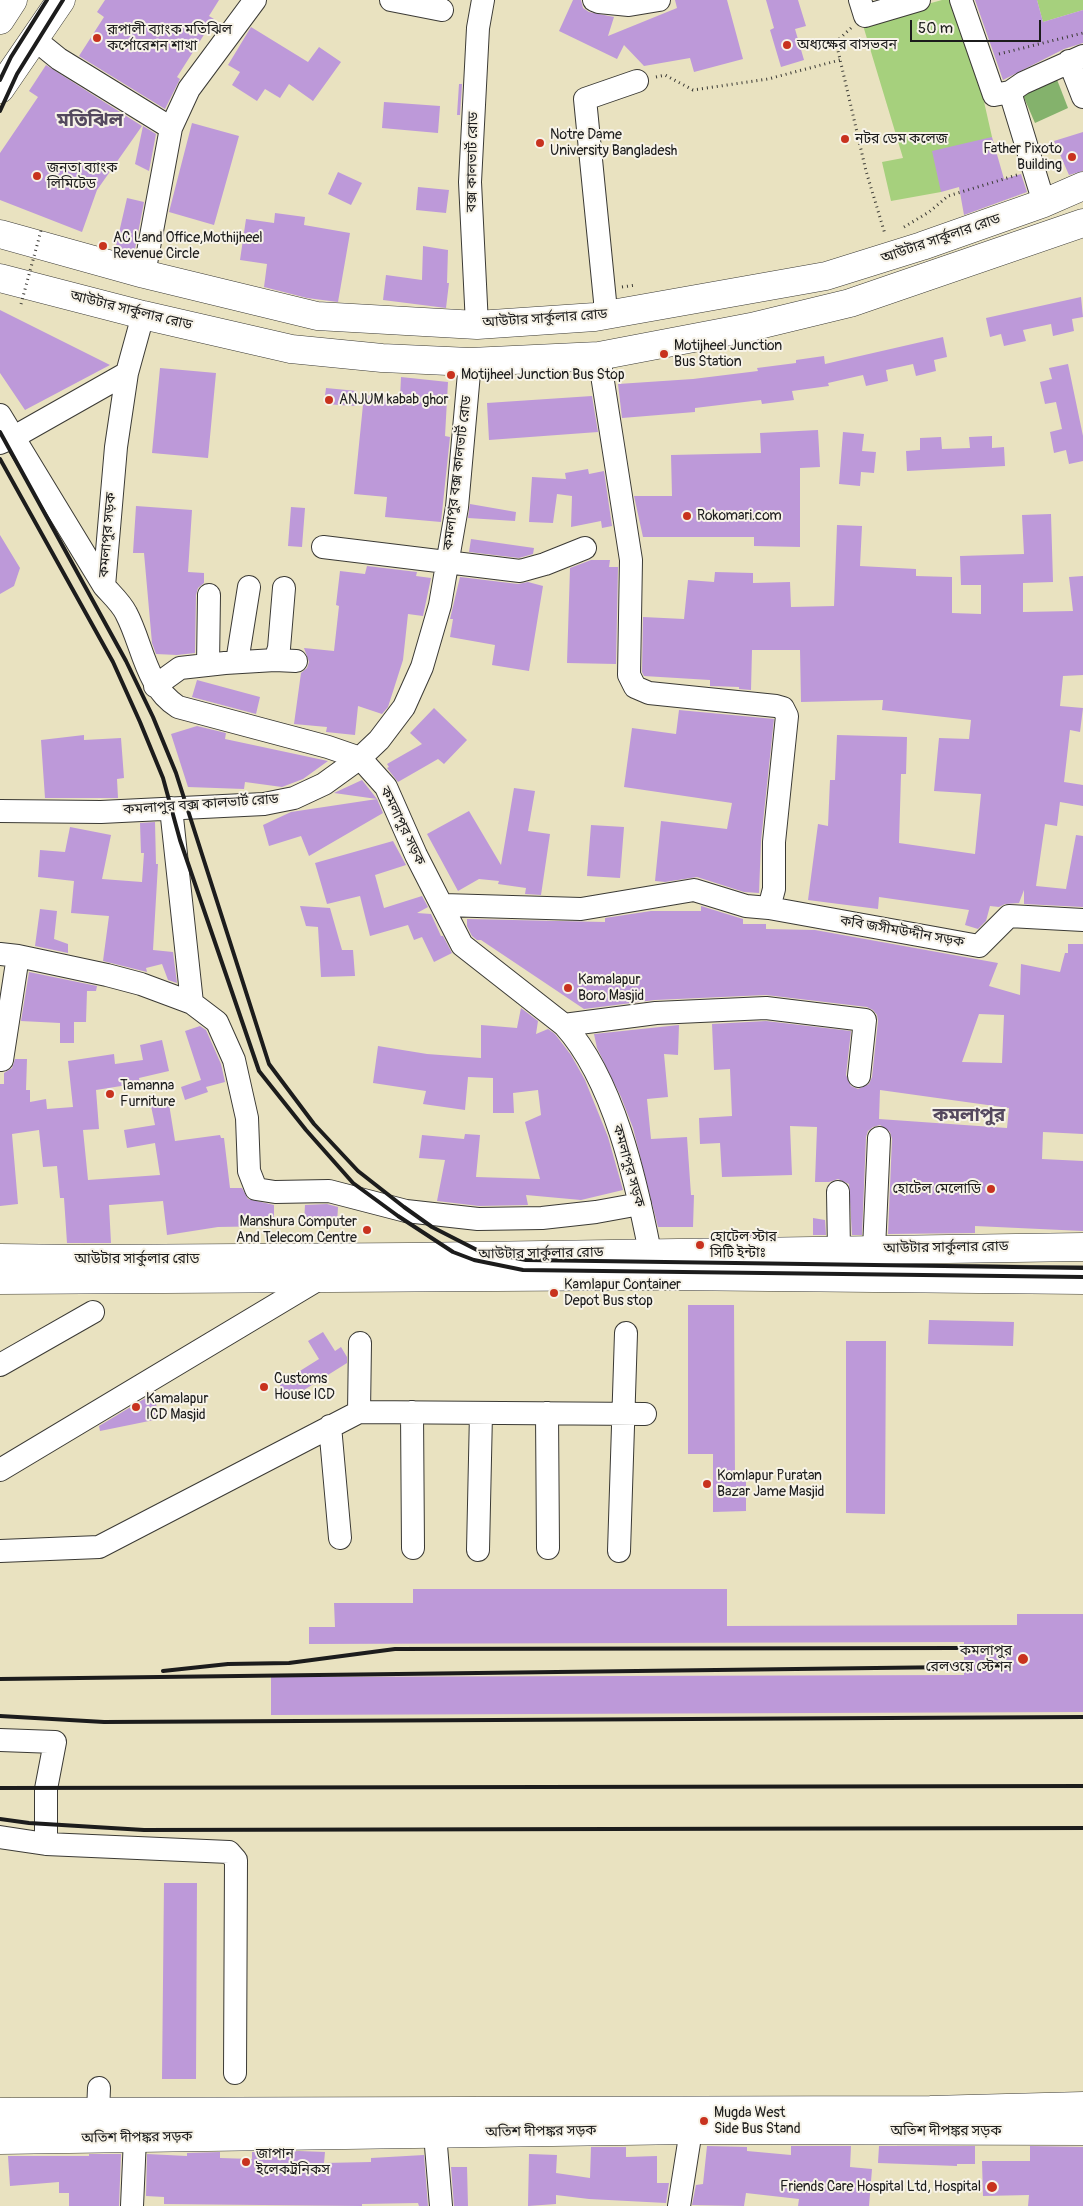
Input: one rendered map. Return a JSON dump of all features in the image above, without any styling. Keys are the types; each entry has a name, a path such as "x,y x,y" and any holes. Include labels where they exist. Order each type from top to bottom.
{"main road":[{"path":"0,88 61,0"},
{"name":"আউটার সার্কুলার রোড","path":"0,234 144,274 317,316 477,325 604,316 826,276 922,246 1044,203 1083,186"},
{"name":"আউটার সার্কুলার রোড","path":"0,278 143,315 291,349 382,358 470,362 599,356 751,328 850,303 1083,223"},
{"name":"আউটার সার্কুলার রোড","path":"0,1258 80,1260 408,1257 1083,1247"},
{"name":"আউটার সার্কুলার রোড","path":"0,1280 673,1276 1083,1280"},
{"path":"97,2139 98,2100"},
{"name":"অতিশ দীপঙ্কর সড়ক","path":"0,2112 98,2100 930,2110 1083,2106"},
{"name":"অতিশ দীপঙ্কর সড়ক","path":"0,2140 691,2130 1083,2131"}],"street":[{"path":"144,274 171,128 189,89 255,0"},
{"path":"391,0 442,10"},
{"name":"বক্স কালভার্ট রোড","path":"477,325 470,182 478,28 483,0"},
{"path":"594,0 629,5 659,0"},
{"path":"862,8 919,0"},
{"path":"961,0 994,95 1010,92 1023,83 1076,58 1083,97"},
{"path":"33,38 58,59 171,128"},
{"path":"604,316 604,289 585,99 637,81"},
{"path":"1010,92 1044,203"},
{"name":"কমলাপুর সড়ক","path":"143,315 127,373 116,447 104,586 126,612 155,686 165,699 178,707 328,747 360,758 386,787 416,855 443,905 455,934 462,944 564,1025 575,1037 595,1073 613,1112 632,1168 650,1252"},
{"path":"443,905 581,908 694,890 746,906 769,908 774,889 774,842 787,716 783,708 776,706 649,693 635,687 629,674 631,560 599,356"},
{"name":"কমলাপুর বক্স কালভার্ট রোড","path":"0,811 102,812 264,804 294,798 324,784 360,758 379,740 404,707 422,667 440,605 457,507 470,362"},
{"path":"7,440 127,373"},
{"path":"0,415 7,440 104,586"},
{"path":"323,547 520,571 545,564 585,548"},
{"path":"237,662 249,586"},
{"path":"155,686 180,668 237,662 286,661 279,648 284,588"},
{"path":"208,665 209,594"},
{"path":"171,808 192,1003"},
{"name":"কবি জসীমউদ্দীন সড়ক","path":"769,908 979,946 1008,916 1083,920"},
{"path":"0,1060 2,1060 9,955 107,975 192,1003 217,1022 234,1060 247,1118 249,1171 256,1189 276,1192 329,1190 406,1211 478,1219 542,1218 596,1212 640,1204"},
{"path":"564,1025 656,1013 766,1008 865,1020 859,1076"},
{"path":"874,1249 879,1138"},
{"path":"838,1192 839,1250"},
{"path":"0,1470 319,1279"},
{"path":"0,1365 93,1312"},
{"path":"619,1551 634,1414 626,1333"},
{"path":"359,1412 360,1343"},
{"path":"0,1551 99,1547 359,1412 634,1414"},
{"path":"412,1412 412,1548"},
{"path":"478,1550 481,1413"},
{"path":"547,1413 548,1548"},
{"path":"330,1426 340,1538"},
{"path":"0,1740 55,1742 46,1789 46,1844"},
{"path":"0,1837 46,1844 230,1852 236,1860 235,2073"},
{"path":"679,2206 691,2130"},
{"path":"436,2134 441,2206"},
{"path":"132,2206 135,2138"}],"path":[{"path":"862,8 836,42 866,170 886,237 893,233"},
{"path":"993,55 1083,33"},
{"path":"637,81 665,75 693,90 723,87 784,75 840,60"},
{"path":"900,229 929,212 948,196 1034,170"},
{"path":"21,304 42,227"},
{"path":"604,289 640,285"}],"green space":[{"path":"942,0 961,0 992,137 941,192 891,201 882,162 903,158 862,22"},
{"path":"1037,0 1083,0 1083,10 1043,22"},
{"path":"1056,77 1068,108 1035,123 1022,93"}],"building":[{"path":"105,0 219,0 209,16 214,19 177,77 180,79 165,109 79,56 104,17 97,12"},
{"path":"573,0 581,0 583,8 589,12 614,17 608,36 677,8 675,0 727,0 743,59 694,72 690,58 644,66 624,45 617,59 559,31"},
{"name":"অধ্যক্ষের বাসভবন","path":"766,0 798,0 806,26 795,29 804,60 781,67 770,30 774,28"},
{"path":"975,0 1037,0 1043,22 1083,10 1083,43 1064,49 1003,80"},
{"path":"251,27 308,62 319,47 341,62 313,101 289,84 280,98 265,89 257,101 232,85 240,72 228,65"},
{"path":"46,65 142,126 97,190 82,232 0,200 0,153 38,97 29,91"},
{"path":"459,84 462,84 460,115 457,115"},
{"path":"384,102 440,106 438,133 382,128"},
{"path":"192,123 239,136 214,225 169,212"},
{"path":"143,126 156,134 149,171 135,164"},
{"name":"Father Pixoto Building","path":"1083,132 1083,171 1069,175 1054,141"},
{"path":"992,137 1004,179 1021,174 1027,192 964,215 959,187 941,192 932,151"},
{"path":"338,172 362,183 351,205 328,194"},
{"path":"418,187 449,190 446,213 416,210"},
{"path":"127,198 144,202 134,254 115,250"},
{"path":"275,213 305,217 304,225 350,233 338,302 307,298 264,287 267,264 240,260 246,219 274,223"},
{"path":"423,246 448,250 447,283 449,283 446,308 383,300 386,275 422,280"},
{"path":"1081,297 1083,317 1072,319 1074,331 1053,336 1051,324 1023,330 1026,341 1004,346 1001,334 990,337 986,318"},
{"path":"0,310 110,365 25,410 0,373"},
{"path":"943,337 947,357 934,360 936,371 916,376 913,364 886,370 888,381 866,386 863,375 828,383 829,386 792,391 794,400 762,404 761,400 695,408 695,412 622,418 618,384 693,379 758,371 757,368 796,363 796,360 824,356 825,364"},
{"path":"1068,364 1083,436 1083,461 1069,464 1066,450 1054,453 1050,432 1062,429 1056,402 1045,404 1040,382 1052,379 1049,368"},
{"path":"160,368 216,373 208,458 152,453"},
{"path":"401,377 448,382 445,436 450,437 441,522 385,517 387,497 354,494 364,395 400,398"},
{"path":"326,388 357,391 356,406 324,404"},
{"path":"592,396 598,432 489,440 487,403"},
{"path":"818,430 820,467 800,468 800,547 754,546 754,537 643,537 634,496 672,496 671,455 761,453 760,433"},
{"path":"843,432 864,434 862,451 876,452 874,473 861,472 860,486 839,484"},
{"path":"992,436 992,448 1004,447 1005,466 907,471 906,451 920,450 920,438 941,437 942,449 970,448 969,437"},
{"path":"588,469 589,474 604,471 612,526 602,528 601,521 571,527 572,496 557,494 553,523 529,522 532,477 566,479 565,473"},
{"path":"470,504 516,512 515,521 468,518"},
{"path":"136,506 192,510 188,572 204,573 204,583 198,588 196,595 195,653 177,655 156,654 152,643 144,553 133,553"},
{"path":"291,507 305,508 302,547 288,546"},
{"path":"1051,514 1053,582 1023,583 1023,612 1073,611 1069,577 1083,576 1083,675 1063,676 1060,706 1083,708 1080,732 1070,730 1064,782 1083,785 1083,806 1060,802 1057,826 1045,824 1036,886 1066,889 1076,835 1083,836 1083,907 1024,904 1024,890 1019,903 1005,904 999,907 990,906 986,921 978,929 965,925 969,910 879,897 878,909 808,900 818,824 828,826 830,780 835,780 837,735 907,737 906,774 901,774 899,843 975,854 981,794 934,791 939,738 969,739 971,720 882,710 883,700 801,702 800,650 752,650 751,690 739,689 739,687 710,686 710,680 644,676 642,672 643,617 684,619 688,580 714,582 715,572 753,573 753,583 790,582 791,607 834,606 837,525 862,526 860,566 916,569 916,576 952,577 952,613 981,614 981,585 961,585 960,556 1024,554 1022,515"},
{"path":"0,535 20,568 14,586 0,594"},
{"path":"471,539 534,548 533,554 519,558 469,552"},
{"path":"591,560 610,560 609,567 618,567 616,664 567,663 570,568"},
{"path":"367,566 417,572 416,576 431,578 423,616 408,614 403,660 388,707 382,714 358,706 355,735 326,732 327,727 294,724 301,673 307,668 309,662 304,648 334,651 339,606 336,605 340,571 365,574"},
{"path":"460,577 518,584 528,582 543,586 529,671 492,665 495,645 450,637 453,619 450,619"},
{"path":"197,680 260,697 256,714 192,697"},
{"path":"434,708 467,740 444,764 438,759 398,782 387,768 389,767 387,764 422,744 410,733"},
{"path":"679,710 774,719 761,841 759,893 744,892 697,877 665,882 655,881 661,821 727,829 732,803 624,787 632,728 676,734"},
{"path":"197,726 226,733 225,739 328,761 303,779 282,787 245,782 244,789 188,787 171,734"},
{"path":"84,735 84,740 121,738 124,778 117,779 118,798 45,798 41,740"},
{"path":"362,780 377,799 334,793 336,792"},
{"path":"514,788 535,791 528,831 550,834 541,895 525,894 526,888 498,884 499,881 479,879 458,891 427,834 469,811 501,865"},
{"path":"377,799 383,813 309,856 301,836 269,846 263,825 291,812"},
{"path":"155,822 156,864 158,864 153,950 173,952 177,983 168,980 162,964 146,968 147,972 103,961 109,916 71,913 74,881 38,877 40,850 65,852 70,827 111,835 102,879 142,882 144,853 141,853 140,823"},
{"path":"591,825 624,827 620,878 587,876"},
{"path":"393,841 406,865 375,875 384,908 422,896 428,907 417,913 431,914 441,936 443,936 452,953 434,962 422,937 414,940 408,925 370,936 360,896 327,904 315,863"},
{"path":"300,906 330,908 342,950 353,950 355,976 321,977 318,927 306,926"},
{"path":"701,906 743,919 743,924 766,924 766,929 815,930 998,963 989,986 1020,995 1021,964 1060,972 1065,953 1068,953 1068,944 1083,944 1083,1134 1043,1132 1042,1159 1083,1161 1083,1231 975,1226 975,1233 888,1234 892,1139 890,1132 880,1125 868,1131 866,1137 862,1235 852,1235 849,1184 838,1179 829,1182 815,1182 817,1127 790,1126 792,1175 722,1177 720,1143 700,1144 699,1118 732,1116 730,1069 714,1070 712,1024 766,1021 851,1031 846,1075 851,1086 858,1089 869,1084 872,1077 878,1021 877,1015 873,1010 867,1007 766,995 655,1000 584,1009 481,940 477,940 472,936 467,926 467,919 605,922 605,918 651,911 701,911","holes":["979,1014 1004,1015 1002,1063 962,1062","880,1090 1009,1108 1007,1128 879,1119"]},
{"path":"40,909 57,911 54,939 68,944 68,953 35,946"},
{"path":"29,972 97,986 96,991 87,991 86,1022 74,1022 74,1043 60,1043 60,1023 21,1021"},
{"path":"521,1008 538,1021 536,1034 548,1029 555,1034 571,1055 585,1080 608,1137 623,1190 581,1200 526,1195 528,1205 479,1206 437,1201 445,1160 419,1158 422,1135 464,1139 465,1134 480,1135 476,1177 540,1179 525,1122 541,1115 538,1090 513,1093 514,1113 493,1113 493,1078 468,1077 465,1110 423,1104 426,1091 373,1083 378,1046 427,1054 481,1058 481,1025 517,1028"},
{"path":"679,1025 678,1055 664,1054 668,1097 647,1099 651,1139 687,1137 691,1195 694,1195 693,1227 658,1227 633,1128 621,1097 597,1048 594,1034"},
{"path":"200,1026 206,1030 221,1064 225,1082 206,1087 208,1092 185,1100 181,1087 201,1080 185,1031"},
{"path":"162,1040 169,1071 139,1078 140,1083 96,1090 99,1129 83,1130 88,1180 160,1175 155,1143 127,1148 124,1130 155,1125 151,1106 169,1104 175,1141 220,1135 221,1138 224,1138 230,1188 242,1188 248,1199 274,1205 274,1226 218,1227 167,1235 163,1201 109,1205 111,1243 67,1243 64,1198 60,1198 57,1166 43,1167 39,1130 12,1134 18,1204 0,1206 0,1084 4,1084 4,1073 12,1068 15,1059 27,1059 26,1090 30,1090 30,1102 46,1099 47,1109 73,1107 68,1061 114,1054 115,1064 143,1060 140,1045"},
{"path":"327,1204 338,1207 337,1224 304,1223 305,1205"},
{"path":"813,1218 825,1220 826,1235 813,1235"},
{"path":"731,1231 764,1231 764,1236 731,1237"},
{"path":"688,1305 734,1305 735,1476 746,1476 746,1511 713,1512 713,1454 688,1454"},
{"path":"929,1320 1014,1322 1013,1346 928,1344"},
{"path":"323,1332 335,1351 341,1347 347,1357 347,1363 288,1400 279,1384 319,1359 308,1341"},
{"path":"846,1341 886,1341 885,1514 846,1513"},
{"path":"154,1393 159,1419 100,1431 99,1426"},
{"name":"কমলাপুর রেলওয়ে স্টেশন","path":"413,1589 727,1589 727,1626 1017,1625 1017,1614 1083,1614 1083,1712 271,1715 271,1677 964,1675 964,1642 309,1644 309,1627 335,1627 334,1603 413,1603"},
{"path":"164,1883 197,1883 196,2079 162,2079"},
{"path":"707,2146 747,2147 747,2151 791,2155 791,2146 851,2146 850,2167 872,2169 869,2206 798,2206 799,2199 746,2193 744,2206 692,2205 696,2185 703,2184"},
{"path":"879,2146 975,2146 975,2164 957,2164 957,2166 878,2163"},
{"path":"1030,2146 1083,2147 1083,2206 1028,2206 1029,2195 983,2196 982,2161 1030,2161"},
{"path":"591,2147 626,2147 626,2157 657,2156 657,2183 669,2183 666,2203 589,2199 556,2195 556,2204 528,2206 529,2154 557,2155 556,2173 590,2178"},
{"path":"220,2152 220,2158 252,2159 252,2152 325,2152 324,2163 371,2162 371,2158 424,2155 428,2206 419,2206 418,2203 362,2204 362,2206 164,2204 164,2197 146,2196 147,2154 187,2156 187,2153"},
{"path":"89,2154 121,2154 119,2206 69,2206 69,2193 59,2193 59,2182 10,2186 8,2156 89,2156"},
{"path":"451,2167 467,2167 468,2206 454,2206"}],"railway":[{"path":"0,80 11,57 47,0"},
{"path":"0,111 17,74 63,0"},
{"path":"0,432 126,661 153,717 176,773 269,1064 314,1124 358,1171 404,1207 432,1227 479,1251 526,1260 1083,1268"},
{"path":"0,459 113,662 140,722 163,778 180,840 259,1071 306,1130 353,1183 398,1216 453,1252 474,1260 523,1270 1083,1277"},
{"path":"163,1671 228,1664 289,1663 395,1649 957,1648"},
{"path":"0,1679 955,1667"},
{"path":"0,1716 104,1722 1083,1717"},
{"path":"0,1788 1083,1786"},
{"path":"0,1819 29,1823 144,1830 1083,1828"}],"place":[{"name":"রূপালী ব্যাংক মতিঝিল কর্পোরেশন শাখা","path":"97,38"},
{"name":"অধ্যক্ষের বাসভবন","path":"787,45"},
{"name":"নটর ডেম কলেজ","path":"845,139"},
{"name":"Notre Dame University Bangladesh","path":"540,143"},
{"name":"Father Pixoto Building","path":"1072,157"},
{"name":"জনতা ব্যাংক লিমিটেড","path":"37,176"},
{"name":"AC Land Office,Mothijheel Revenue Circle","path":"103,246"},
{"name":"Motijheel Junction Bus Station","path":"664,354"},
{"name":"Motijheel Junction Bus Stop","path":"451,375"},
{"name":"ANJUM kabab ghor","path":"329,400"},
{"name":"Rokomari.com","path":"687,516"},
{"name":"Kamalapur Boro Masjid","path":"568,988"},
{"name":"Tamanna Furniture","path":"110,1094"},
{"name":"হোটেল মেলোডি","path":"991,1189"},
{"name":"Manshura Computer And Telecom Centre","path":"367,1230"},
{"name":"হোটেল স্টার সিটি ইন্টাঃ","path":"700,1245"},
{"name":"Kamlapur Container Depot Bus stop","path":"554,1293"},
{"name":"Customs House ICD","path":"264,1387"},
{"name":"Kamalapur ICD Masjid","path":"136,1407"},
{"name":"Komlapur Puratan Bazar Jame Masjid","path":"707,1484"},
{"name":"কমলাপুর রেলওয়ে স্টেশন","path":"1023,1659"},
{"name":"Mugda West Side Bus Stand","path":"704,2121"},
{"name":"জাপান ইলেকট্রনিকস","path":"246,2162"},
{"name":"Friends Care Hospital Ltd, Hospital","path":"992,2187"}],"district":[{"name":"মতিঝিল","path":"90,121"},
{"name":"কমলাপুর","path":"969,1116"}]}
